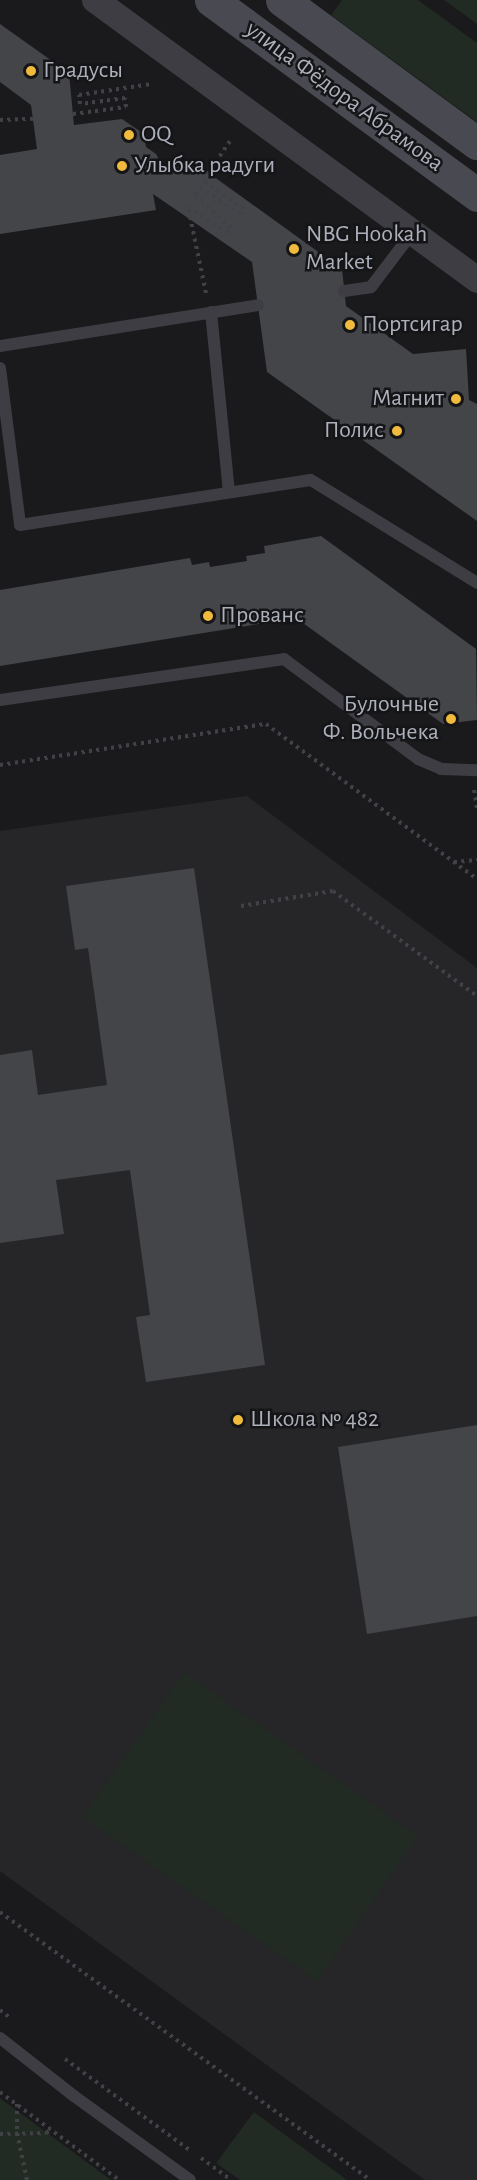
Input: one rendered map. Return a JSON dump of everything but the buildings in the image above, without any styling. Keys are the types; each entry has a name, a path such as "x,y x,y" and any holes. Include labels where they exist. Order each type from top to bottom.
{"street":[{"path":"95,0 477,280"},
{"name":"улица Фёдора Абрамова","path":"282,0 477,143"},
{"name":"улица Фёдора Абрамова","path":"217,2 477,195"}],"lane":[{"path":"344,291 371,287 412,233"},
{"path":"0,346 258,305"},
{"path":"211,312 229,492"},
{"path":"0,368 6,474 20,525 311,480 477,583"},
{"path":"0,700 284,659 418,759 441,769 477,770"},
{"path":"0,2038 74,2096 190,2180"}],"path":[{"path":"73,114 126,107 125,98 80,104 79,94 152,84"},
{"path":"0,120 33,119"},
{"path":"211,312 188,207 227,233 231,228 195,195 200,187 241,215 244,209 203,181 230,141"},
{"path":"0,765 266,724 477,879"},
{"path":"453,862 477,860"},
{"path":"241,906 333,891 477,996"},
{"path":"0,1912 370,2180"},
{"path":"0,2010 18,2023"},
{"path":"63,2057 231,2180"},
{"path":"0,2092 119,2180"},
{"path":"16,2104 17,2133 27,2180"},
{"path":"0,2134 46,2133 51,2130"}],"shaded area":[{"path":"342,0 418,0 477,43 477,122 331,15"},
{"path":"444,0 477,0 477,24"},
{"name":"Школа № 482","path":"247,796 477,968 477,2180 425,2180 0,1871 0,831"},
{"path":"184,1672 418,1836 317,1981 82,1817"},
{"path":"0,2098 111,2180 0,2180"},
{"path":"254,2112 347,2180 240,2180 216,2163"}],"place":[{"name":"Градусы","path":"31,71"},
{"name":"OQ","path":"129,135"},
{"name":"Улыбка радуги","path":"122,166"},
{"name":"NBG Hookah Market","path":"294,249"},
{"name":"Портсигар","path":"350,325"},
{"name":"Магнит","path":"456,399"},
{"name":"Полис","path":"397,431"},
{"name":"Прованс","path":"208,616"},
{"name":"Булочные Ф. Вольчека","path":"451,719"},
{"name":"Школа № 482","path":"238,1420"}]}
